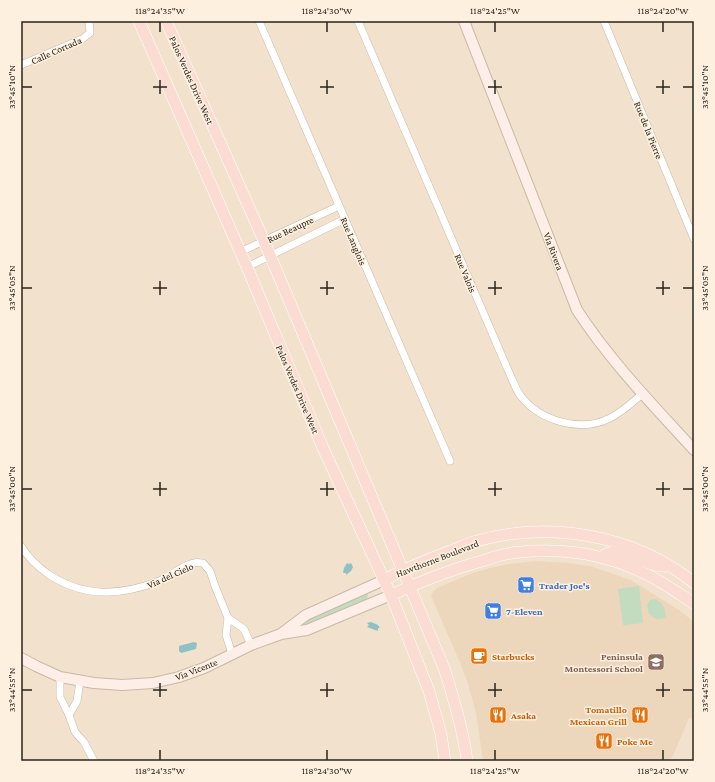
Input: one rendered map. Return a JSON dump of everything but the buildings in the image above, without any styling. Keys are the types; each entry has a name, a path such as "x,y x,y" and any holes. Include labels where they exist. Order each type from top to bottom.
{"main road":[{"name":"Palos Verdes Drive West","path":"139,21 247,266 323,448 391,595 429,691 441,734 445,761"},
{"name":"Palos Verdes Drive West","path":"166,21 264,241 444,668 465,740 467,761"},
{"name":"Hawthorne Boulevard","path":"384,580 403,570 473,542 501,536 532,532 564,532 598,537 627,546 670,566 694,583"},
{"name":"Hawthorne Boulevard","path":"391,595 410,586 470,564 498,556 520,552 566,551 602,557 622,563 655,578 694,604"},
{"path":"602,557 608,552 616,552 657,567 670,566"}],"street":[{"name":"Calle Cortada","path":"21,65 82,39 90,33 89,21"},
{"name":"Rue Langlois","path":"259,21 450,461"},
{"name":"Rue Valois","path":"358,21 508,370 521,395 537,411 552,419 579,424 609,419 642,394"},
{"name":"Via Rivera","path":"464,21 577,310 587,326 642,394 694,450"},
{"name":"Rue de la Pierre","path":"604,21 694,239"},
{"name":"Rue Beaupre","path":"240,252 339,206"},
{"name":"Rue Beaupre","path":"247,266 344,219"},
{"name":"Via del Cielo","path":"21,546 36,565 60,582 75,588 92,591 124,592 161,580 193,563 203,563 210,571 228,618 226,635 232,654"},
{"name":"Via Vicente","path":"281,634 306,615 384,580"},
{"name":"Via Vicente","path":"21,658 60,677 80,681 122,685 153,683 179,677 204,668 251,645 281,634 307,630 391,595"},
{"path":"228,618 244,628 251,645"},
{"path":"60,677 60,697 75,732 84,742 94,761"},
{"path":"69,715 77,701 80,681"}],"shaded area":[{"path":"536,561 590,566 631,580 679,610 694,622 694,720 689,718 673,756 668,761 483,761 476,713 468,684 431,596 437,588 470,574 509,564"}],"green space":[{"path":"639,586 643,623 623,625 618,589"},
{"path":"366,593 368,595 367,599 296,628 295,625"},
{"path":"656,599 664,607 666,618 656,619 649,614 647,605 650,600"}],"water":[{"path":"347,563 351,563 353,567 346,575 346,573 343,573"},
{"path":"371,622 378,625 380,628 378,628 378,631 367,627 369,625 367,623"},
{"path":"194,642 197,643 196,649 181,653 179,651 179,646"}],"place":[{"name":"Trader Joe's","path":"526,585"},
{"name":"7-Eleven","path":"493,611"},
{"name":"Starbucks","path":"479,656"},
{"name":"Peninsula Montessori School","path":"656,662"},
{"name":"Asaka","path":"498,715"},
{"name":"Tomatillo Mexican Grill","path":"640,715"},
{"name":"Poke Me","path":"604,741"}]}
